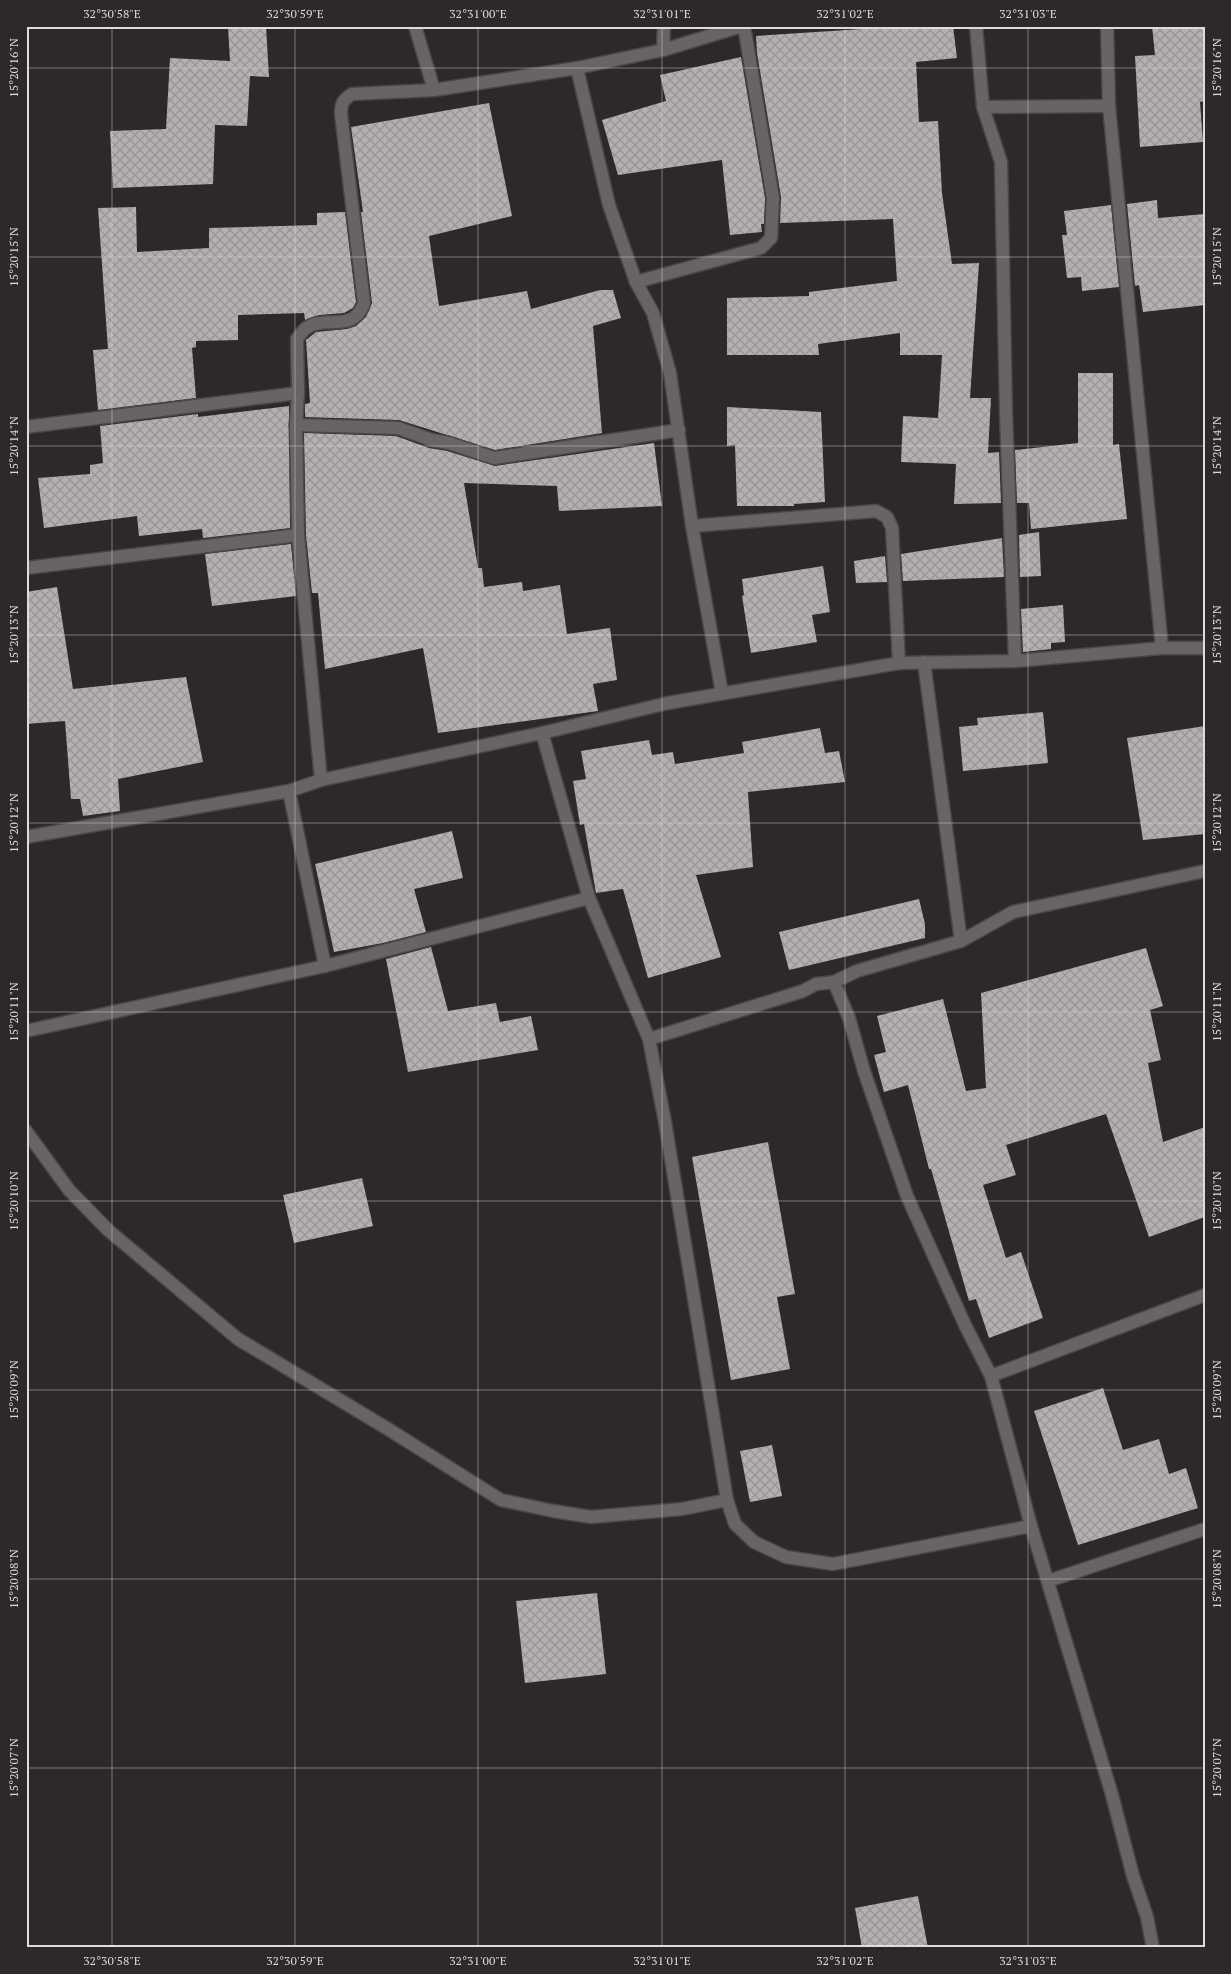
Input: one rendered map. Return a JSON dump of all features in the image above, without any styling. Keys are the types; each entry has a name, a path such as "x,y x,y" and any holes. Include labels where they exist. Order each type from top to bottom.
{"street":[{"path":"415,26 434,90"},
{"path":"663,50 664,26"},
{"path":"322,780 298,535 297,338 305,329 317,324 349,321 358,315 364,302 341,103 352,94 434,90 577,68 663,50 743,26 773,198 771,238 761,248 636,282"},
{"path":"976,26 982,107 1001,162 1006,413 1015,661"},
{"path":"1107,26 1109,106 1162,648"},
{"path":"577,68 609,205 636,282 653,313 670,373 692,526 722,693"},
{"path":"982,107 1109,106"},
{"path":"26,427 298,393"},
{"path":"296,425 398,428 432,440 449,442 494,458 679,430"},
{"path":"692,526 876,510 887,517 892,528 899,663"},
{"path":"26,568 298,535"},
{"path":"26,837 289,791 322,780 542,733 668,703 899,663 1015,661 1162,648 1205,648"},
{"path":"924,662 961,941"},
{"path":"542,733 589,898 649,1040 665,1122 726,1500 735,1524 754,1542 786,1557 833,1564 1031,1526"},
{"path":"289,791 325,966"},
{"path":"649,1040 803,991 816,984 834,982 857,971 961,941 1013,912 1205,871"},
{"path":"26,1031 325,966 589,898"},
{"path":"834,982 849,1018 864,1071 907,1196 965,1325 991,1376 1031,1526 1112,1795 1133,1876 1148,1917 1153,1948"},
{"path":"26,1131 70,1190 108,1230 238,1339 388,1429 501,1500 591,1517 682,1508 726,1500"},
{"path":"991,1376 1205,1296"},
{"path":"1048,1581 1205,1529"}],"building":[{"path":"228,26 266,26 269,77 250,76 247,126 215,125 213,184 113,188 110,131 166,129 170,58 230,61"},
{"path":"878,26 953,26 957,58 916,62 919,122 938,121 942,193 952,264 979,263 970,398 991,398 988,453 999,452 1001,503 954,504 956,464 901,462 903,416 938,418 942,355 900,355 900,333 818,344 819,355 727,355 727,298 809,296 809,292 897,281 893,219 780,223 781,197 757,53 756,36 878,28"},
{"path":"1152,26 1205,26 1205,101 1200,102 1203,142 1140,147 1135,56 1155,55"},
{"path":"741,57 765,198 764,224 761,224 762,232 730,235 722,160 618,175 602,120 666,101 660,75"},
{"path":"489,103 512,216 429,236 439,306 527,291 531,309 600,290 613,290 621,318 593,326 602,433 495,450 399,420 305,417 305,404 310,403 306,340 316,332 347,329 356,326 366,317 372,303 361,212 363,212 351,127"},
{"path":"1157,200 1158,218 1205,214 1205,305 1143,312 1139,285 1135,286 1127,204"},
{"path":"1111,205 1119,287 1082,291 1081,277 1067,278 1062,235 1067,235 1064,211"},
{"path":"136,207 137,252 209,248 209,228 317,225 317,213 345,212 356,302 353,308 344,313 319,315 305,320 304,313 238,315 238,340 196,341 196,347 192,348 196,398 98,410 93,350 108,349 98,208"},
{"path":"1078,373 1113,373 1113,445 1119,444 1127,519 1031,529 1029,503 1017,503 1015,450 1078,443"},
{"path":"289,406 290,528 203,538 202,529 139,536 137,516 44,528 38,478 90,474 90,465 103,463 100,426 198,414 198,417"},
{"path":"727,407 821,412 825,502 794,504 794,506 737,506 735,445 727,446"},
{"path":"304,433 396,436 429,448 447,451 495,466 654,443 662,506 559,511 557,486 464,483 478,568 482,568 484,587 522,582 523,591 560,585 567,634 610,628 617,680 593,684 598,711 438,733 423,648 325,669 318,593 312,593 306,535"},
{"path":"1039,532 1041,576 1020,577 1019,535"},
{"path":"1002,538 1004,577 903,581 901,554"},
{"path":"291,544 296,596 212,606 205,554"},
{"path":"885,556 887,582 856,583 854,561"},
{"path":"823,566 830,612 812,615 817,642 751,653 742,596 744,595 742,579"},
{"path":"57,587 73,689 186,677 203,762 118,779 120,811 83,816 80,799 71,799 65,721 26,724 26,592"},
{"path":"1063,605 1065,642 1051,643 1051,649 1023,652 1021,609"},
{"path":"1043,712 1048,763 963,771 959,727 978,725 977,718"},
{"path":"1205,726 1205,834 1143,840 1127,738"},
{"path":"820,728 825,753 839,751 845,782 748,792 753,867 696,875 721,957 648,978 623,889 596,893 584,824 580,825 573,781 586,779 581,751 649,740 652,755 673,752 675,764 744,753 742,742"},
{"path":"452,831 463,878 414,889 426,932 383,943 334,952 315,864"},
{"path":"919,899 925,924 925,938 789,970 779,932"},
{"path":"431,947 448,1011 496,1003 500,1022 531,1016 538,1050 408,1072 386,959"},
{"path":"1146,948 1163,1006 1150,1010 1161,1060 1148,1063 1163,1142 1205,1127 1205,1217 1149,1237 1106,1114 1006,1145 1016,1175 983,1185 1006,1258 1021,1252 1043,1318 989,1338 976,1299 969,1301 931,1169 929,1169 908,1085 884,1092 874,1055 886,1052 877,1016 943,999 966,1091 986,1088 981,993"},
{"path":"768,1142 795,1294 777,1297 790,1369 731,1380 692,1157"},
{"path":"362,1178 373,1226 294,1243 283,1195"},
{"path":"1103,1388 1123,1450 1159,1439 1169,1474 1186,1468 1198,1508 1078,1545 1034,1411"},
{"path":"772,1445 782,1496 750,1502 740,1451"},
{"path":"597,1593 606,1674 525,1683 516,1601"},
{"path":"918,1896 928,1948 862,1948 855,1908"}]}
